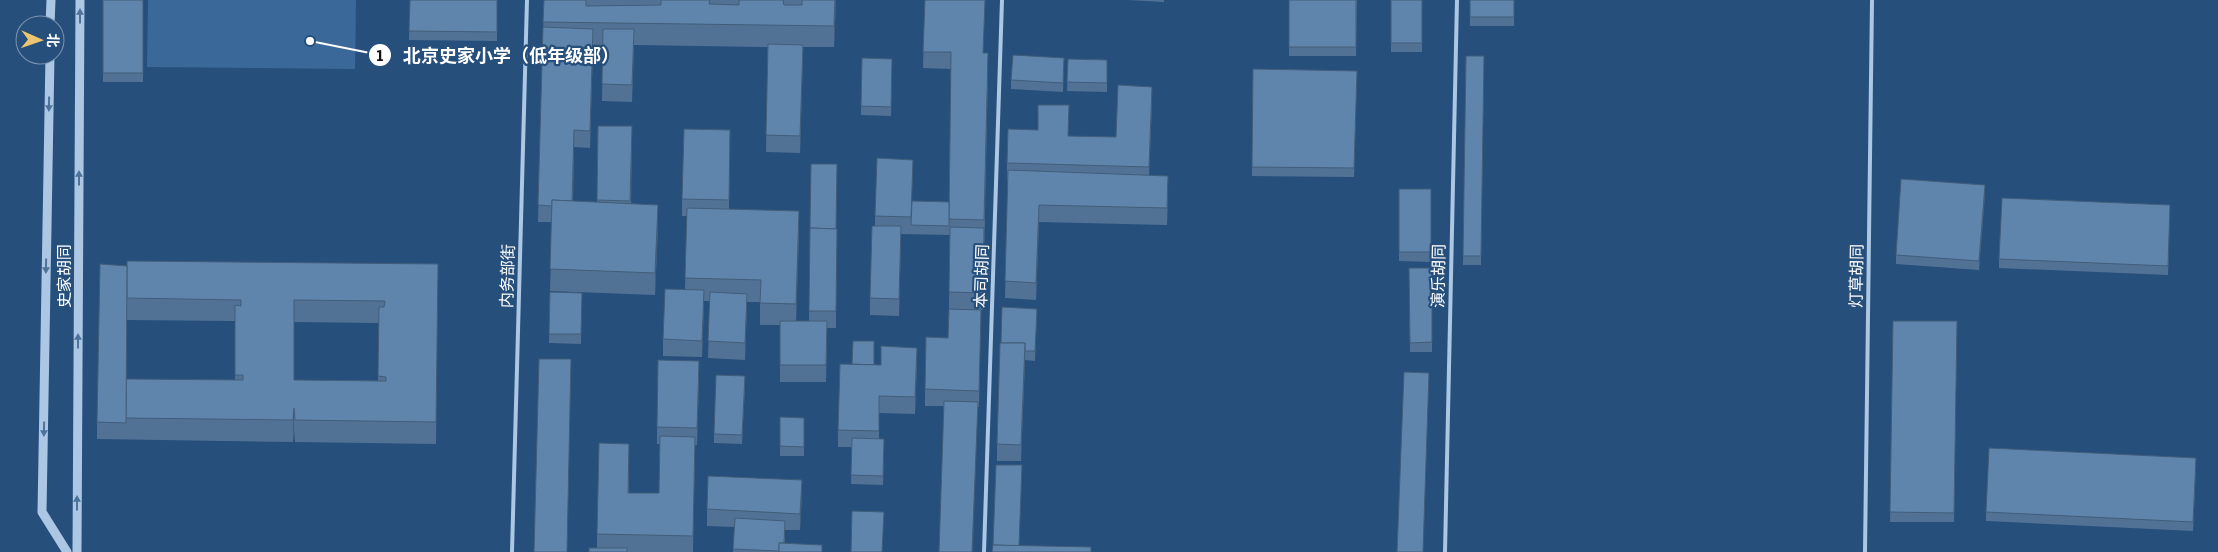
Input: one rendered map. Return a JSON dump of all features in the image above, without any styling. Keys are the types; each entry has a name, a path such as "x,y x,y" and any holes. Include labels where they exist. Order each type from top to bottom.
{"street":[{"path":"50,15 51,0"},
{"name":"史家胡同","path":"77,552 80,0"},
{"path":"50,65 42,512 67,552"}],"lane":[{"name":"内务部街","path":"512,552 527,0"},
{"name":"本司胡同","path":"984,552 1002,0"},
{"name":"演乐胡同","path":"1445,552 1456,0"},
{"name":"灯草胡同","path":"1865,552 1872,0"}],"shaded area":[{"path":"148,0 356,0 355,69 147,67"}],"building":[{"path":"103,0 143,0 143,73 103,73"},
{"path":"410,0 497,0 497,32 409,31"},
{"path":"544,0 586,0 586,6 661,5 661,0 710,0 709,4 739,5 739,0 783,0 784,5 802,5 802,0 835,0 834,26 543,22"},
{"path":"925,0 985,0 983,53 988,53 984,220 949,219 951,52 923,52"},
{"path":"1289,0 1356,0 1356,47 1289,47"},
{"path":"1391,0 1422,0 1422,43 1391,43"},
{"path":"1470,0 1514,0 1514,17 1470,17"},
{"path":"543,27 593,29 590,131 574,130 572,201 552,200 552,206 538,205"},
{"path":"603,29 634,29 632,85 602,84"},
{"path":"768,44 803,45 800,136 766,135"},
{"path":"1013,55 1064,58 1063,83 1011,80"},
{"path":"1466,56 1484,56 1481,256 1463,256"},
{"path":"862,58 892,59 891,107 861,106"},
{"path":"1068,59 1107,60 1107,83 1067,82"},
{"path":"1253,69 1357,71 1354,168 1252,167"},
{"path":"1118,85 1152,87 1149,167 1007,163 1008,129 1038,130 1038,105 1069,105 1068,136 1116,137"},
{"path":"598,126 632,126 630,201 597,200"},
{"path":"684,129 730,130 729,200 682,199"},
{"path":"877,158 913,160 911,217 875,216"},
{"path":"811,164 837,164 836,229 810,228"},
{"path":"1008,170 1168,176 1167,208 1039,205 1036,283 1005,281"},
{"path":"1901,179 1985,185 1979,261 1896,255"},
{"path":"1399,189 1431,189 1431,252 1399,252"},
{"path":"2002,198 2170,205 2168,266 1999,259"},
{"path":"552,200 658,205 655,273 550,269"},
{"path":"912,201 949,202 949,226 911,225"},
{"path":"687,208 799,211 796,304 760,303 761,280 685,278"},
{"path":"872,226 901,226 899,299 870,298"},
{"path":"950,227 984,228 983,293 949,292"},
{"path":"810,228 837,229 836,311 809,311"},
{"path":"127,261 438,264 436,422 295,420 294,408 293,420 126,418 126,379 243,380 243,375 235,375 235,305 241,306 241,300 127,298","holes":["294,300 385,301 384,307 379,307 378,376 386,377 386,381 294,380"]},
{"path":"100,264 127,266 126,423 97,422"},
{"path":"1409,268 1432,268 1432,342 1410,343"},
{"path":"665,289 704,290 702,341 663,339"},
{"path":"550,292 582,293 581,334 549,334"},
{"path":"710,292 747,294 745,343 708,341"},
{"path":"1002,307 1037,309 1035,351 1025,351 1025,343 1001,343"},
{"path":"949,309 981,310 979,391 925,389 926,337 948,338"},
{"path":"780,321 827,321 826,365 780,365"},
{"path":"1893,321 1957,321 1954,513 1890,512"},
{"path":"853,341 874,341 874,365 852,364"},
{"path":"1000,343 1025,343 1021,445 997,444"},
{"path":"881,346 917,348 915,397 879,396 879,431 838,430 840,364 881,365"},
{"path":"539,359 571,359 567,552 534,552"},
{"path":"658,360 699,361 697,428 657,427"},
{"path":"1404,372 1429,373 1423,552 1397,552"},
{"path":"716,375 745,376 742,435 714,434"},
{"path":"944,401 978,402 972,552 939,552"},
{"path":"780,417 804,418 804,447 780,446"},
{"path":"660,436 695,437 693,536 597,534 599,443 629,444 628,493 659,493"},
{"path":"852,438 884,439 883,476 851,475"},
{"path":"1989,448 2196,458 2193,522 1986,512"},
{"path":"996,465 1022,465 1019,546 993,545"},
{"path":"708,476 802,480 800,514 707,509"},
{"path":"852,511 884,512 882,552 851,552"},
{"path":"735,518 785,521 784,543 779,543 779,551 733,549"},
{"path":"779,543 822,545 822,552 779,552"},
{"path":"993,545 1091,547 1091,552 992,552"},
{"path":"589,548 627,548 627,552 589,552"}],"place":[{"name":"北京史家小学（低年级部）","path":"310,41"}]}
